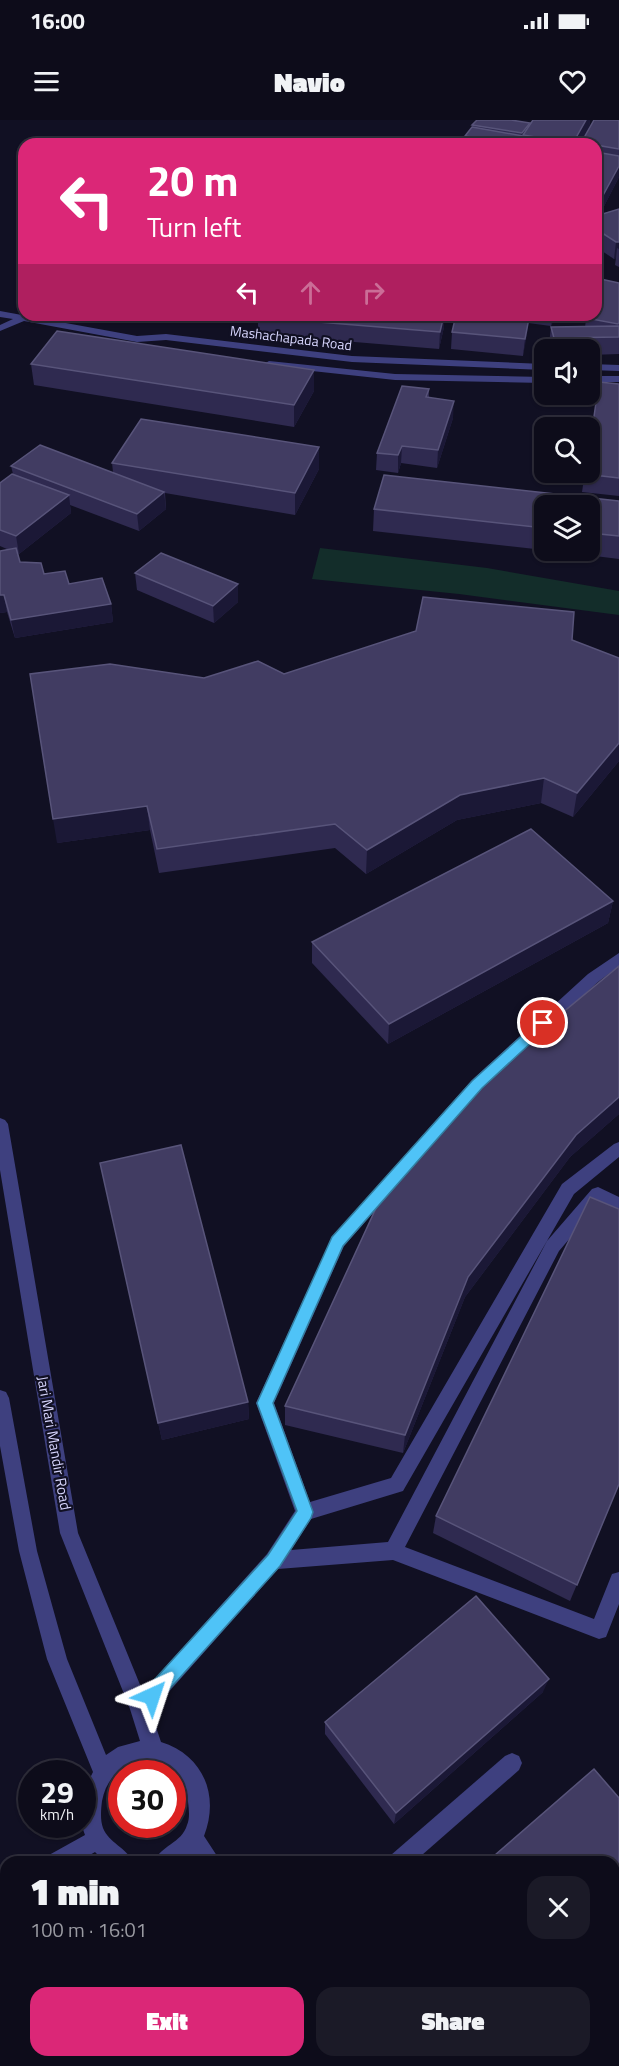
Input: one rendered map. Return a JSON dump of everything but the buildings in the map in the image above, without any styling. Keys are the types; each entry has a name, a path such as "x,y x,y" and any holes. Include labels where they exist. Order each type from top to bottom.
{"street":[{"name":"Mashachapada Road","path":"0,314 18,316"},
{"path":"0,328 18,321"},
{"name":"Mashachapada Road","path":"47,321 137,339 166,337 352,359 534,367"},
{"path":"137,339 158,347"},
{"path":"351,372 352,359"},
{"path":"255,362 395,377 534,380"},
{"path":"484,366 485,380"},
{"path":"600,367 619,368"},
{"path":"600,379 619,379"},
{"path":"305,1512 265,1403 338,1242 477,1084 619,957"},
{"name":"Jari Mari Mandir Road","path":"0,1124 7,1209 69,1533 140,1709 153,1749"},
{"path":"140,1709 274,1560 305,1512 397,1485 568,1189 619,1148"},
{"path":"393,1551 553,1246 598,1194 619,1205"},
{"path":"0,1398 28,1551 51,1638 57,1659 103,1773"},
{"path":"274,1560 393,1551 599,1630 619,1581"},
{"path":"113,1856 106,1852 92,1828 91,1799 103,1773 124,1754 153,1749 180,1760 197,1785 199,1817 193,1839 175,1856"},
{"path":"405,1856 512,1763"},
{"path":"67,1856 98,1839"},
{"path":"193,1839 206,1856"}],"green space":[{"path":"320,548 487,568 619,591 619,615 459,594 312,579"}],"route":[{"path":"152,1696 274,1560 305,1512 265,1403 338,1242 477,1084 543,1023"}]}
